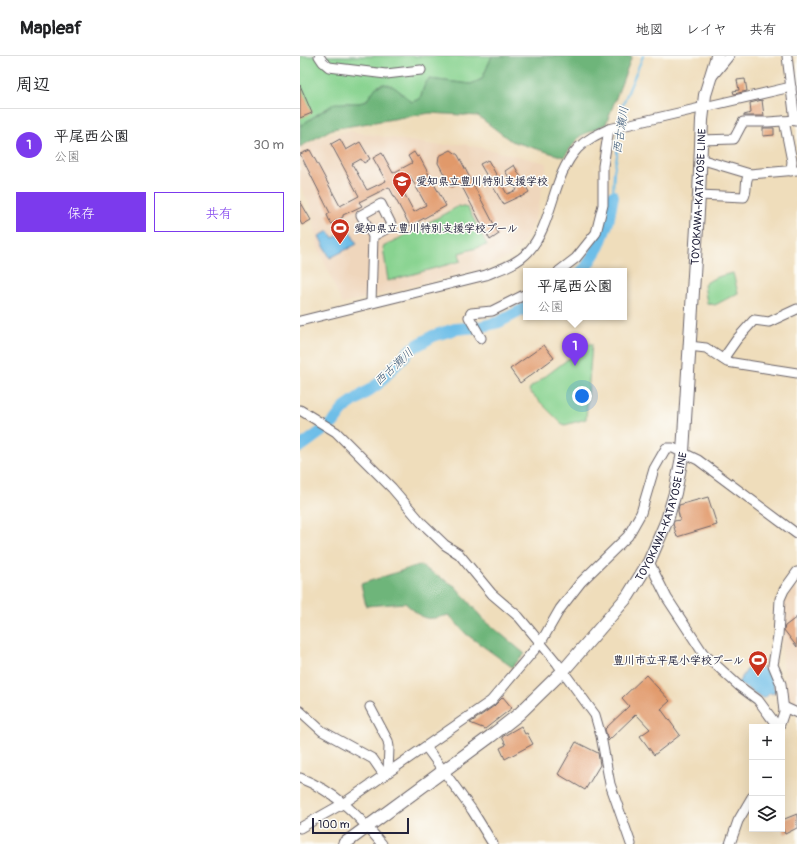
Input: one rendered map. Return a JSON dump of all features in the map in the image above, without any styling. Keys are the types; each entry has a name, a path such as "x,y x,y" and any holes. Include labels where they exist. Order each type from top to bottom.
{"main road":[{"name":"TOYOKAWA-KATAYOSE LINE","path":"344,844 368,828 519,714 563,671 628,596 649,562 668,520 683,452 701,140 704,107 709,80 717,56"}],"street":[{"path":"319,56 329,67 386,74 422,70"},
{"path":"709,80 729,56"},
{"path":"701,140 734,139 744,122 796,120 793,82 786,56"},
{"path":"300,321 486,275 512,264 527,253 538,238 551,208 560,178 578,149 590,138 612,128 704,107 793,82"},
{"path":"700,159 750,174 794,171 784,121"},
{"path":"563,268 576,258 596,234 603,205 603,166 612,128"},
{"path":"699,194 744,196 746,193 747,177 750,174"},
{"path":"372,302 373,236"},
{"path":"481,338 469,317 471,313 492,311 523,296"},
{"path":"723,359 737,339 754,320 769,322 797,309"},
{"path":"689,346 706,348 727,362 797,373"},
{"path":"300,410 336,432 392,488 421,522 459,554 492,594 519,617 541,642 595,715 601,736 610,784 631,844"},
{"path":"300,828 344,802 491,701 541,642 560,609 581,582 628,536 641,513 654,469 666,448 673,448 698,460 797,534"},
{"path":"649,562 667,598 703,653 739,686 758,700 776,724"},
{"path":"779,724 784,712 784,707 781,684 772,665 778,636 780,599 784,590 797,572"},
{"path":"370,706 388,742 389,747 386,774"},
{"path":"784,707 797,713"},
{"path":"300,711 322,731"},
{"path":"300,719 373,759 386,774"},
{"path":"426,747 472,810 492,844"},
{"path":"300,778 315,783 344,802 382,844"},
{"path":"730,844 738,821 749,802"}],"shaded area":[{"path":"350,131 435,145 464,144 547,163 538,209 526,240 509,257 484,268 342,304 318,247 311,209 300,185 300,148 326,135"},
{"path":"797,586 797,713 788,707 781,646 783,606 791,591"}],"green space":[{"path":"300,56 492,56 482,79 471,84 429,79 425,84 419,99 411,102 394,87 384,84 379,85 364,101 332,106 300,126"},
{"path":"492,56 632,56 606,124 580,136 564,157 511,141 478,116 430,113 332,129 300,147 300,126 335,103 360,103 367,100 376,87 385,84 394,87 411,102 420,99 424,86 429,79 471,84 482,79"},
{"path":"459,206 468,208 487,245 459,253 461,261 388,281 383,247"},
{"path":"733,273 738,293 715,305 707,303 704,285 721,276"},
{"path":"588,344 592,344 586,419 565,425 561,423 529,391 530,388"},
{"path":"419,565 455,586 483,619 525,654 512,667 466,634 449,615 425,618 405,603 366,606 361,584"}],"water":[{"path":"349,230 357,244 330,258 319,236 329,231 333,238"},
{"name":"豊川市立平尾小学校プール","path":"752,662 767,671 772,672 776,681 773,688 776,690 773,694 770,693 765,698 738,683"}],"building":[{"path":"745,79 747,91 734,94 733,91 739,90 737,80"},
{"path":"300,85 312,113 300,118"},
{"path":"762,100 764,116 744,116 751,113 750,103"},
{"path":"763,128 774,128 774,135 763,136"},
{"path":"340,139 346,150 360,142 370,159 364,163 361,159 352,164 367,190 386,181 373,158 382,153 393,173 412,163 408,156 414,152 417,157 419,156 446,206 410,226 389,187 359,202 362,206 343,215 343,217 331,224 327,215 330,213 300,154 310,150 340,206 359,196 331,144","holes":["410,176 426,205 414,212 398,182"]},
{"path":"451,150 458,155 499,234 490,240 460,183 451,187 438,163 439,156"},
{"path":"488,160 507,194 517,190 505,171 514,165 529,192 503,204 480,164"},
{"path":"300,201 311,220 302,225 300,221"},
{"path":"544,345 554,358 520,383 510,369"},
{"path":"708,497 717,525 677,537 673,524 674,521 680,520 678,511 679,505"},
{"path":"797,617 797,647 784,630 785,626"},
{"path":"646,675 670,701 661,709 680,735 654,755 640,736 650,729 636,714 608,741 605,729 629,706 622,698"},
{"path":"503,697 512,708 485,729 470,723 494,706"},
{"path":"521,726 533,744 505,759 500,748 506,745 502,737"},
{"path":"576,742 598,753 600,765 585,790 558,774"},
{"path":"797,814 797,828 785,834 784,832 785,819"}],"waterway":[{"name":"西古瀬川","path":"620,123 623,104 643,56"},
{"name":"西古瀬川","path":"613,196 614,171 617,156 617,139 619,129"},
{"name":"西古瀬川","path":"586,268 599,246 608,222 613,196"},
{"name":"西古瀬川","path":"300,447 333,423 345,407 378,384 411,349 433,336 455,329 480,327 499,322 523,310"}],"place":[{"name":"愛知県立豊川特別支援学校","path":"402,198"},
{"name":"愛知県立豊川特別支援学校プール","path":"340,245"},
{"name":"平尾西公園","path":"575,366"},
{"name":"豊川市立平尾小学校プール","path":"758,677"}]}
